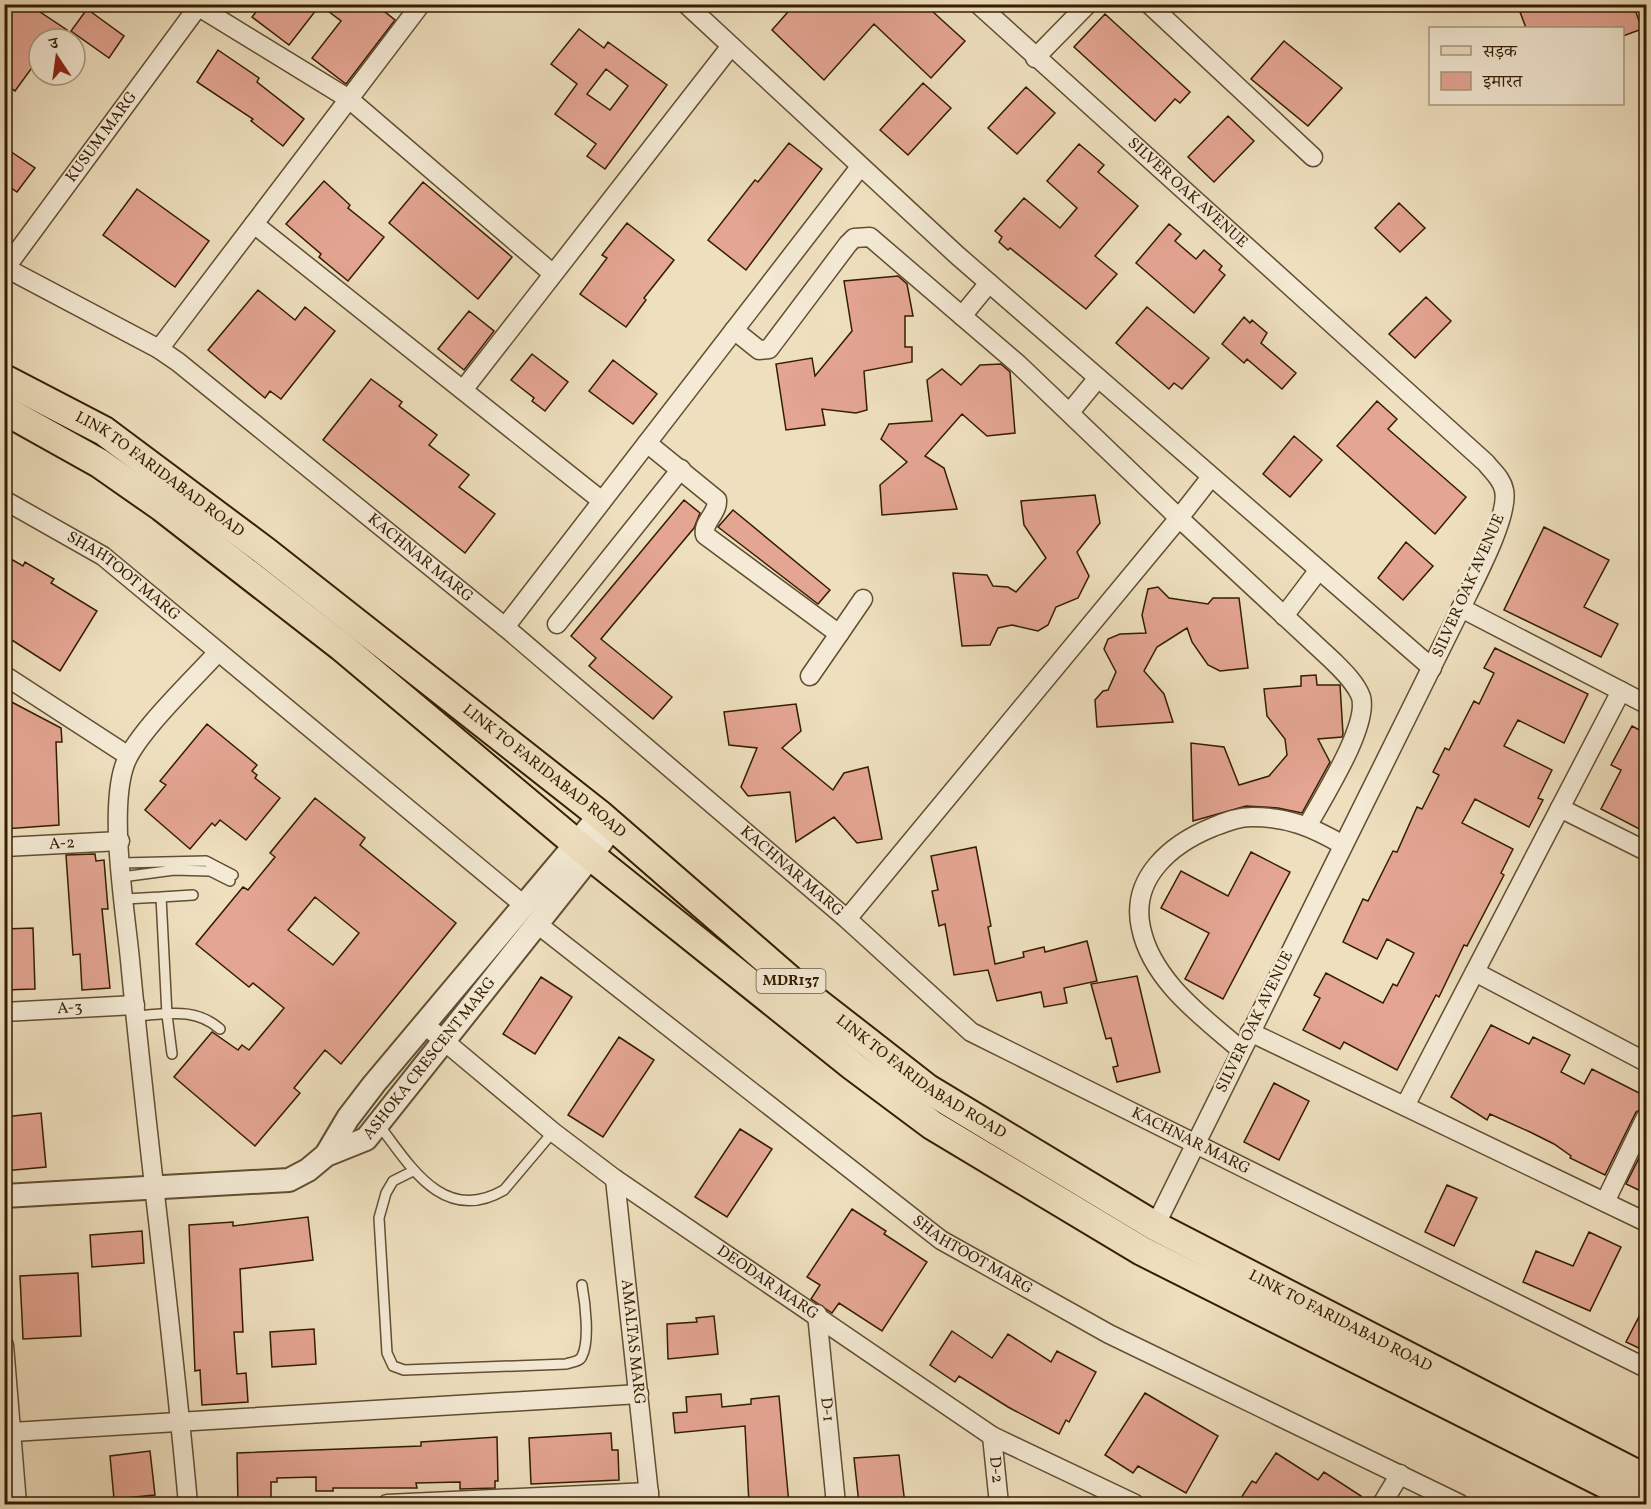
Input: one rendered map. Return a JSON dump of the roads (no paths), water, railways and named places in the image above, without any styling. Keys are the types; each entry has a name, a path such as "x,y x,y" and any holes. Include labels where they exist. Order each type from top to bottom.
{"main road":[{"name":"LINK TO FARIDABAD ROAD","path":"4,379 104,431 176,483 606,820 806,994 911,1077 1155,1226 1647,1479"},
{"name":"LINK TO FARIDABAD ROAD","path":"4,410 99,463 162,507 342,647 584,851 853,1066 932,1125 1142,1251 1647,1504"}],"street":[{"path":"159,349 421,4"},
{"path":"686,4 860,167 989,283 1431,668"},
{"name":"SILVER OAK AVENUE","path":"978,4 1478,456 1500,479 1504,491 1503,514 1461,608 1194,1143 1155,1226"},
{"path":"1035,57 1088,4"},
{"path":"1149,4 1313,157"},
{"path":"200,6 349,99 552,273"},
{"name":"KUSUM MARG","path":"5,268 200,6"},
{"path":"463,390 731,46"},
{"path":"505,627 860,167"},
{"path":"254,224 602,501"},
{"path":"734,330 759,350 769,349 848,244 862,236 878,242 1070,412 1179,518 1332,660 1353,685 1362,699 1360,725 1308,825"},
{"name":"KACHNAR MARG","path":"5,268 159,349 505,627 847,919 971,1032 1647,1368"},
{"path":"962,316 989,283"},
{"path":"1070,412 1098,378"},
{"path":"647,443 717,500 716,509 705,526 705,535 839,634"},
{"path":"557,624 681,469"},
{"path":"847,919 1211,477"},
{"name":"SHAHTOOT MARG","path":"4,500 103,556 531,914 941,1240 1109,1334 1460,1504"},
{"path":"1284,616 1318,571"},
{"path":"810,676 863,599"},
{"path":"1461,608 1647,704"},
{"path":"189,1504 124,899 119,790 128,755 218,652"},
{"path":"6,676 128,755"},
{"path":"1406,1106 1621,691"},
{"path":"1560,808 1647,850"},
{"path":"1241,1050 1193,1009 1161,971 1141,928 1139,894 1162,859 1188,837 1233,820 1252,817 1308,825 1343,844"},
{"name":"ASHOKA CRESCENT MARG","path":"4,1196 289,1180 308,1170 326,1155 360,1142 379,1125 442,1041 531,914 584,851 606,820"},
{"name":"A-2","path":"4,847 120,841"},
{"path":"326,1155 353,1111 425,1025 531,914"},
{"path":"1475,972 1647,1062"},
{"name":"A-3","path":"4,1012 135,1011"},
{"name":"DEODAR MARG","path":"425,1025 553,1132 615,1179 817,1314 992,1436 1135,1504"},
{"path":"1250,1032 1647,1222"},
{"path":"1605,1202 1647,1117"},
{"name":"AMALTAS MARG","path":"615,1179 650,1498"},
{"name":"D-1","path":"817,1314 836,1504"},
{"path":"4,1345 17,1504"},
{"path":"12,1432 639,1394"},
{"name":"D-2","path":"992,1436 999,1504"},
{"path":"1382,1504 1400,1474"},
{"path":"387,1504 650,1498"}],"lane":[{"path":"206,861 231,878 210,871 122,870 206,861"},
{"path":"124,899 193,896"},
{"path":"161,897 167,1015 172,1054"},
{"path":"135,1011 167,1015 193,1014 207,1018 220,1029"},
{"path":"379,1125 413,1171 440,1193 454,1200 482,1199 504,1190 553,1132"},
{"path":"413,1171 393,1181 383,1200 379,1218 387,1353 393,1366 404,1370 566,1364 579,1360 582,1356 585,1333 582,1285"}]}
